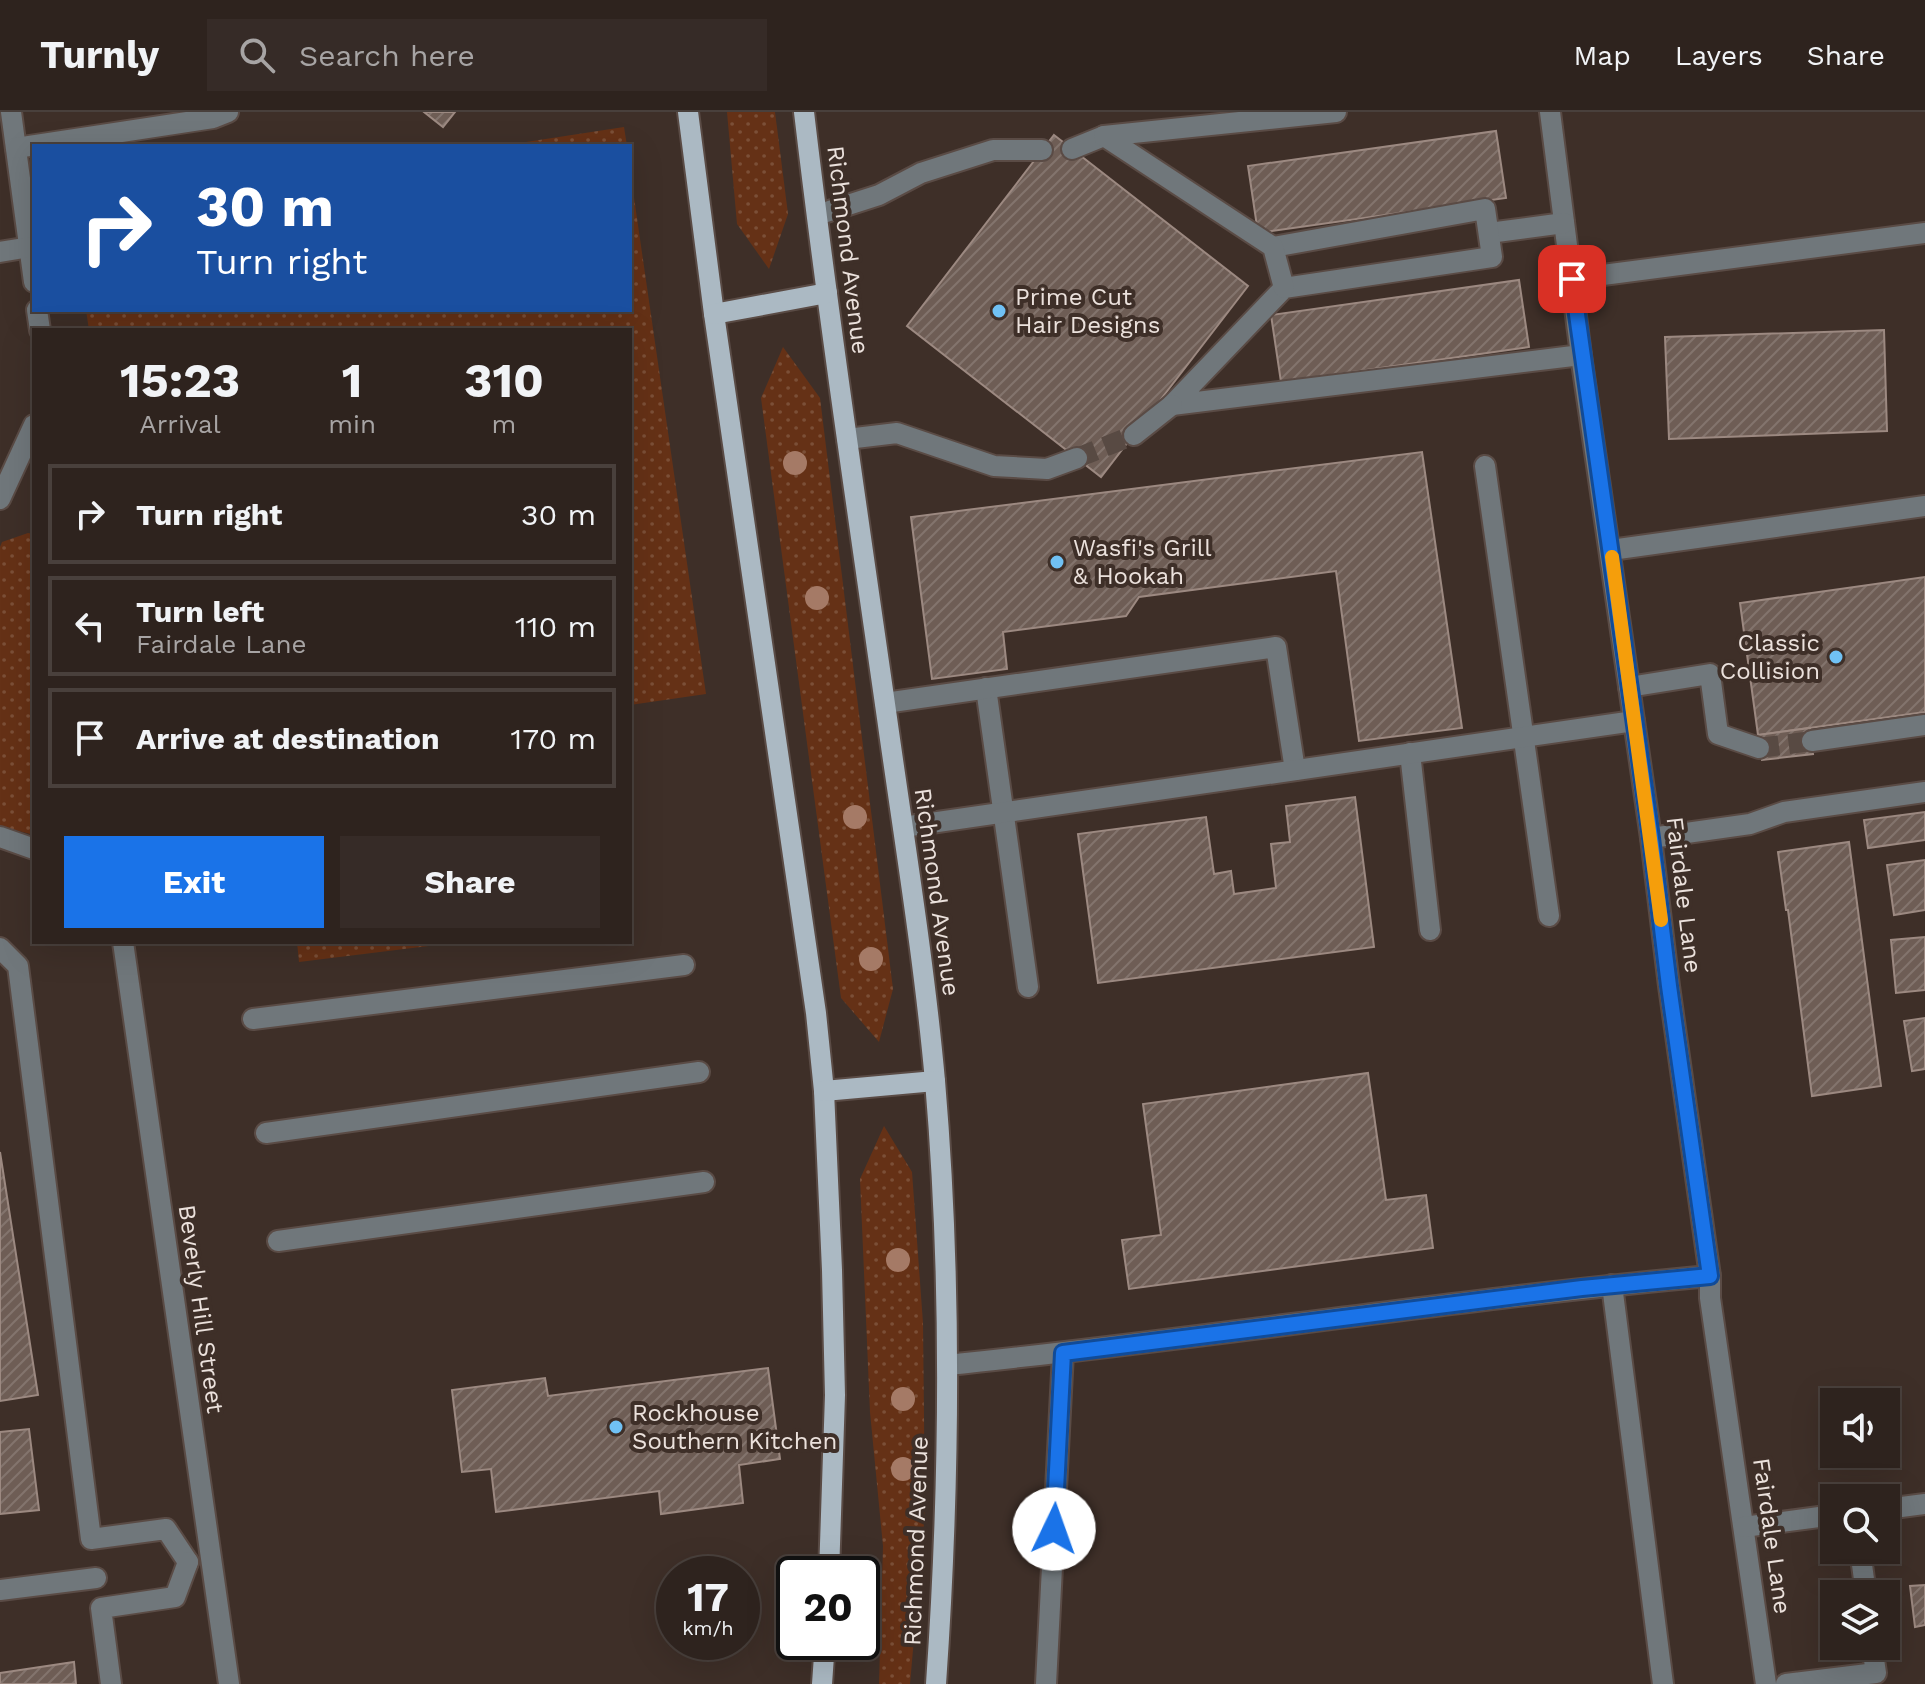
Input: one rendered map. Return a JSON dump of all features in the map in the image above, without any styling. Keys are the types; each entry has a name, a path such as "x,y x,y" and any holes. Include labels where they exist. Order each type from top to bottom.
{"main road":[{"path":"688,112 824,1091 835,1395 830,1556"},
{"name":"Richmond Avenue","path":"804,112 921,957 935,1081 944,1233 947,1365 936,1684"},
{"path":"714,314 827,293"},
{"path":"824,1091 935,1081"},
{"path":"822,1684 824,1660"}],"street":[{"path":"11,112 32,264"},
{"path":"42,144 213,118 228,112"},
{"path":"1072,149 1104,136 1336,112"},
{"name":"Fairdale Lane","path":"1550,112 1581,355 1651,838 1710,1276 1710,1298 1766,1684"},
{"path":"1104,136 1273,247 1284,288"},
{"path":"16,148 32,146"},
{"path":"817,215 879,195 921,173 993,150 1042,150"},
{"path":"1134,435 1172,405 1284,288 1492,257 1485,209 1273,247"},
{"path":"1489,233 1564,223"},
{"path":"1572,279 1925,233"},
{"path":"0,252 30,247"},
{"path":"1172,405 1581,355"},
{"path":"0,499 32,429"},
{"path":"847,439 897,433 994,466 1047,469 1077,458"},
{"path":"1485,466 1549,916"},
{"path":"1611,550 1925,506"},
{"path":"885,703 1276,647 1295,770"},
{"path":"1629,687 1710,674 1718,734 1759,748"},
{"path":"986,688 1028,987"},
{"path":"903,827 1634,721"},
{"path":"1812,741 1925,725"},
{"path":"1410,753 1430,930"},
{"path":"1651,838 1750,824 1784,812 1925,792"},
{"path":"0,837 32,848"},
{"name":"Beverly Hill Street","path":"123,944 229,1684"},
{"path":"0,948 18,966 91,1539 166,1529 188,1562"},
{"path":"253,1019 684,965"},
{"path":"266,1133 699,1072"},
{"path":"278,1241 704,1182"},
{"path":"947,1365 1612,1285 1710,1276"},
{"path":"1612,1285 1663,1684"},
{"path":"1046,1684 1063,1353"},
{"path":"1900,1507 1925,1504"},
{"path":"1744,1527 1820,1517"},
{"path":"188,1562 211,1558"},
{"path":"111,1684 101,1608 175,1597 188,1562"},
{"path":"0,1590 96,1578"},
{"path":"1786,1684 1876,1673 1874,1660"}],"shaded area":[{"path":"727,112 775,112 788,214 769,269 737,224"},
{"path":"624,127 627,144 512,144"},
{"path":"632,184 706,694 632,705 632,328 89,328 86,312 632,312"},
{"path":"783,347 820,398 893,989 879,1042 841,998 761,398"},
{"path":"32,534 32,834 0,826 2,542"},
{"path":"297,944 445,944 299,962"},
{"path":"884,1126 912,1172 923,1323 925,1512 910,1684 879,1684 883,1546 870,1412 860,1179"}],"building":[{"path":"424,112 455,112 443,127"},
{"path":"1496,131 1506,198 1258,233 1248,166"},
{"path":"1054,135 1248,286 1101,477 907,326"},
{"path":"1519,280 1529,347 1281,382 1271,315"},
{"path":"1884,330 1887,431 1669,439 1665,337"},
{"path":"1422,452 1462,728 1359,741 1336,571 1139,597 1126,616 1003,632 1007,669 932,679 911,517"},
{"name":"Classic Collision","path":"1925,577 1925,712 1758,735 1740,603"},
{"path":"1810,728 1813,754 1762,760 1758,735"},
{"path":"1355,797 1374,947 1098,983 1078,834 1206,817 1214,874 1231,871 1234,894 1276,888 1271,844 1290,842 1286,806"},
{"path":"1925,812 1925,840 1868,848 1864,820"},
{"path":"1849,842 1881,1086 1812,1096 1778,852"},
{"path":"1925,860 1925,910 1894,915 1887,865"},
{"path":"1925,937 1925,990 1896,993 1891,940"},
{"path":"1925,1018 1925,1069 1912,1071 1904,1021"},
{"path":"1368,1073 1386,1200 1426,1195 1433,1248 1129,1289 1122,1240 1161,1235 1143,1104"},
{"path":"0,1152 38,1395 0,1401"},
{"name":"Rockhouse Southern Kitchen","path":"768,1368 780,1459 739,1465 743,1503 661,1514 659,1491 496,1512 491,1469 462,1472 452,1390 545,1378 548,1396"},
{"path":"29,1429 39,1510 0,1514 0,1432"},
{"path":"1925,1585 1925,1625 1915,1627 1910,1586"},
{"path":"74,1662 76,1684 0,1684 0,1673"}],"tunnel":[{"path":"1077,458 1134,435"},
{"path":"1759,748 1812,741"}],"slow traffic":[{"path":"1612,557 1661,920"}],"place":[{"name":"Prime Cut Hair Designs","path":"999,311"},
{"name":"Wasfi's Grill & Hookah","path":"1057,562"},
{"name":"Classic Collision","path":"1836,657"},
{"name":"Rockhouse Southern Kitchen","path":"616,1427"}],"route":[{"path":"1054,1529 1063,1353 1582,1288 1710,1276 1572,279"}]}
